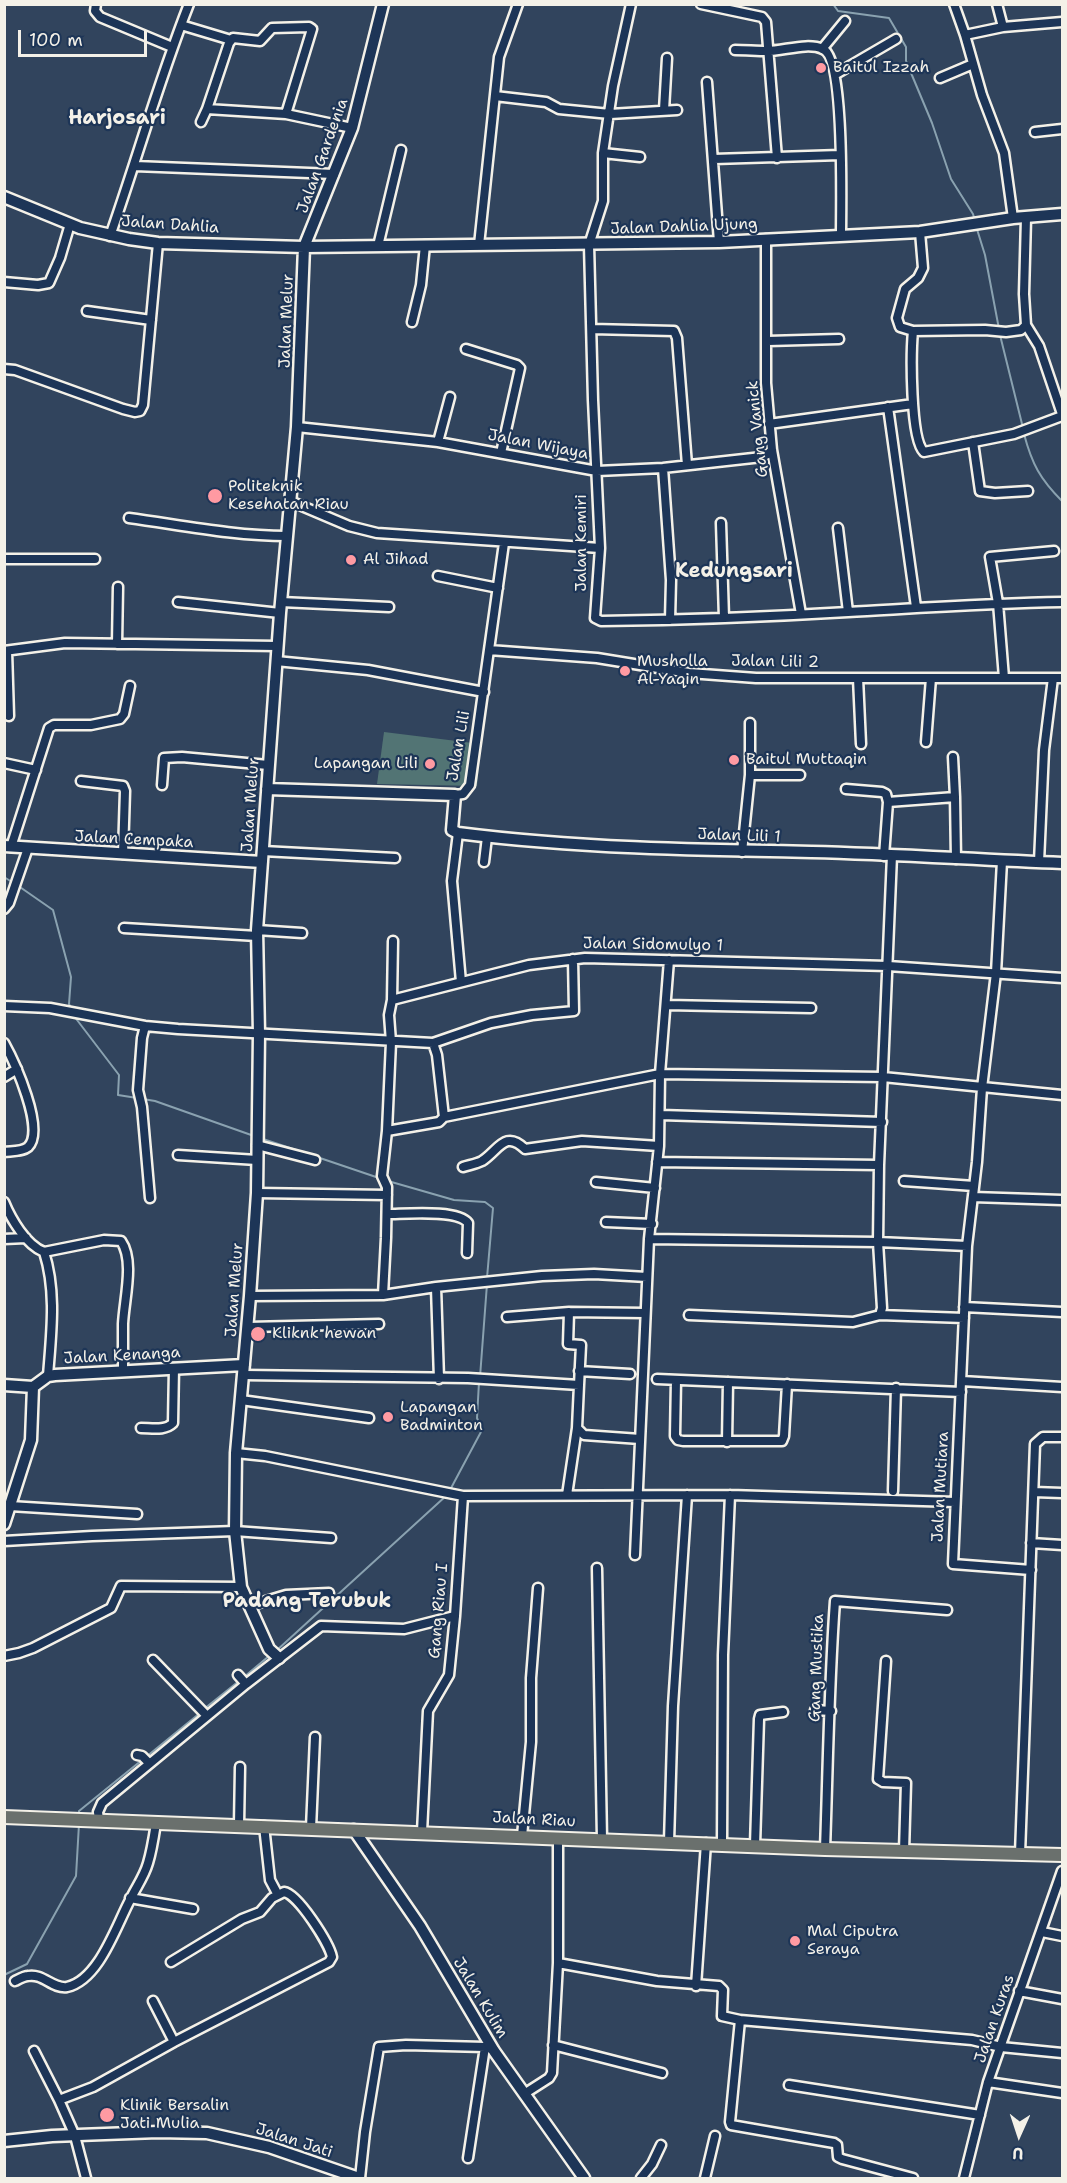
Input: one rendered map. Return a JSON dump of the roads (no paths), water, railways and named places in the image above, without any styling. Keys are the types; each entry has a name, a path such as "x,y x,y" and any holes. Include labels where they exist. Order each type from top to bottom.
{"main road":[{"name":"Jalan Riau","path":"4,1817 722,1843 825,1849 1062,1855"}],"street":[{"path":"96,4 95,11 100,17 172,47"},
{"path":"110,236 135,166 172,47 189,4"},
{"name":"Jalan Gardenia","path":"304,247 352,128 383,4"},
{"path":"479,245 499,57 518,4"},
{"name":"Jalan Kemiri","path":"631,4 613,86 603,153 603,201 589,245 600,548 595,618 601,621 670,620 998,603 1062,602"},
{"path":"954,4 982,95 1004,153 1013,218"},
{"path":"997,4 1003,27"},
{"path":"705,5 762,17 766,22 777,158"},
{"path":"822,49 845,21"},
{"path":"965,35 1003,27 1062,22"},
{"path":"181,25 231,40 235,38 260,41 272,28 311,27 286,114"},
{"path":"836,74 896,39"},
{"path":"201,122 231,40"},
{"path":"735,50 769,51 804,47 822,49 832,59 836,74 841,235"},
{"path":"664,110 667,58"},
{"path":"940,78 973,64"},
{"path":"707,82 719,242"},
{"path":"495,96 546,102 559,110 609,114 677,110"},
{"path":"207,110 286,114 352,128"},
{"path":"1035,132 1062,129"},
{"path":"378,246 401,150"},
{"path":"603,153 640,157"},
{"path":"714,159 840,155"},
{"path":"135,166 334,174"},
{"name":"Jalan Dahlia","path":"4,197 70,224 110,236 158,243 304,247"},
{"name":"Jalan Dahlia Ujung","path":"304,247 719,242 920,232 1013,218 1062,214"},
{"path":"913,331 911,346 913,404 920,445 924,452 1014,434 1062,415 1039,346 1026,325 1024,294 1026,218"},
{"path":"4,282 38,285 49,283 60,258 70,224"},
{"path":"920,232 923,268 921,274 905,289 897,318 900,327 913,331 1006,332 1021,330 1026,325"},
{"name":"Gang Vanick","path":"766,239 768,341 766,383 769,424 801,614"},
{"path":"4,369 15,370 123,409 140,411 143,405 158,243"},
{"path":"412,322 421,285 426,245"},
{"name":"Jalan Melur","path":"274,1654 241,1587 235,1531 236,1453 248,1327 256,1193 259,1034 257,933 280,608 297,428 304,247"},
{"path":"87,311 151,320"},
{"path":"592,329 674,331 677,338 687,465"},
{"path":"768,341 839,339"},
{"path":"466,349 518,365 520,368 501,453"},
{"path":"438,442 450,397"},
{"path":"769,424 913,404"},
{"path":"888,407 916,607"},
{"name":"Jalan Wijaya","path":"297,428 438,442 597,471 663,468 762,457 772,450"},
{"path":"973,442 980,491 995,493 1028,491"},
{"path":"663,468 671,580 670,620"},
{"path":"290,501 349,526 367,531 504,543 600,548"},
{"path":"129,518 267,536 286,536"},
{"path":"721,523 724,618"},
{"path":"838,528 848,612"},
{"name":"Jalan Lili","path":"267,789 455,795 467,791 470,785 484,693 504,543"},
{"path":"1004,678 998,603 990,557 1054,551"},
{"path":"4,560 95,559"},
{"path":"438,576 498,588"},
{"path":"117,644 118,587"},
{"path":"178,602 280,608 389,607"},
{"path":"9,716 6,651 66,643 277,646"},
{"name":"Jalan Lili 2","path":"489,650 597,658 700,674 756,678 1058,678"},
{"path":"276,661 368,669 484,693"},
{"path":"858,678 861,744"},
{"path":"926,742 931,678"},
{"path":"1039,862 1044,750 1058,678"},
{"path":"8,847 50,725 91,724 120,719 124,714 130,686"},
{"path":"742,852 750,775 750,723"},
{"path":"162,785 164,758 182,757 268,765"},
{"path":"953,757 956,859"},
{"path":"4,763 36,770"},
{"path":"750,775 800,775"},
{"path":"81,781 123,786 125,791 123,854"},
{"path":"846,789 882,792 886,794 888,802 888,966 879,1165 878,1242 882,1308 880,1315"},
{"path":"455,795 452,830 458,833 452,881 461,982"},
{"path":"888,802 955,797"},
{"name":"Jalan Lili 1","path":"458,833 545,842 742,852 888,855 1062,863"},
{"path":"484,862 487,837"},
{"name":"Jalan Cempaka","path":"8,847 123,854 262,856"},
{"path":"4,909 9,903 28,848"},
{"path":"262,856 395,858"},
{"name":"Jalan Mutiara","path":"1002,861 996,973 967,1246 953,1564 1031,1570"},
{"path":"124,928 302,933"},
{"path":"383,1295 387,1191 382,1176 387,1131 393,941"},
{"name":"Jalan Sidomulyo 1","path":"392,1000 529,965 585,958 888,966 1062,978"},
{"path":"4,1006 65,1010 145,1026 432,1043 491,1023 532,1015 574,1011 573,959"},
{"path":"634,1555 649,1239 659,1146 660,1074 669,960"},
{"path":"667,1005 811,1008"},
{"path":"145,1026 138,1090 142,1107 150,1198"},
{"path":"4,1043 17,1069 28,1101 32,1139 29,1146 23,1150 4,1152"},
{"path":"432,1043 437,1055 444,1117"},
{"path":"4,1077 17,1069"},
{"path":"387,1131 439,1122 444,1117 660,1074 883,1077 1062,1095"},
{"path":"661,1115 882,1122"},
{"path":"258,1138 315,1160"},
{"path":"463,1167 480,1162 502,1143 510,1141 519,1142 525,1149 546,1148 560,1143 582,1141 659,1146"},
{"path":"178,1155 257,1160"},
{"path":"657,1162 879,1165"},
{"path":"904,1181 974,1186"},
{"path":"596,1182 655,1188"},
{"path":"256,1193 387,1191"},
{"path":"973,1197 1062,1200"},
{"path":"4,1202 9,1219 41,1251 51,1283 52,1315 48,1376"},
{"path":"387,1214 448,1214 461,1217 468,1222 466,1253"},
{"path":"606,1222 652,1224"},
{"path":"4,1239 26,1238"},
{"path":"649,1239 878,1242 967,1246"},
{"path":"41,1251 104,1240 121,1241 126,1248 128,1268 123,1323 123,1371"},
{"path":"250,1296 383,1295 436,1287 574,1275 647,1277"},
{"path":"436,1287 439,1379"},
{"path":"964,1307 1062,1312"},
{"path":"507,1317 569,1312 645,1313"},
{"path":"567,1495 577,1428 581,1345 568,1344 569,1312"},
{"path":"689,1315 853,1322 880,1315 964,1318"},
{"path":"248,1327 379,1324"},
{"path":"141,1428 163,1428 173,1423 174,1368"},
{"name":"Jalan Kenanga","path":"33,1387 48,1376 174,1368 244,1370"},
{"path":"244,1370 439,1379 468,1378 579,1385"},
{"path":"579,1371 630,1374"},
{"path":"657,1379 961,1392"},
{"path":"676,1380 675,1436 678,1440 727,1442 782,1441 787,1384"},
{"path":"962,1381 1062,1387"},
{"path":"727,1442 728,1382"},
{"path":"4,1385 33,1387 31,1440 4,1524"},
{"path":"893,1491 896,1388"},
{"path":"241,1400 369,1418"},
{"path":"577,1428 584,1435 640,1439"},
{"path":"1020,1854 1035,1444 1043,1437 1062,1437"},
{"path":"236,1453 265,1456 459,1495 730,1495 956,1502"},
{"path":"1034,1492 1062,1493"},
{"name":"Gang Riau I","path":"422,1832 428,1711 449,1675 455,1616 459,1495"},
{"path":"669,1842 674,1695 687,1495"},
{"path":"722,1843 723,1655 730,1495"},
{"path":"10,1506 137,1514"},
{"path":"4,1541 235,1531 331,1538"},
{"path":"1032,1543 1062,1545"},
{"path":"597,1568 602,1839"},
{"path":"4,1656 33,1648 111,1608 121,1586 241,1587"},
{"path":"522,1836 531,1742 531,1678 538,1588"},
{"path":"249,1606 286,1595 329,1593"},
{"name":"Gang Mustika","path":"825,1849 831,1653 836,1600 947,1610"},
{"path":"99,1821 98,1812 102,1803 144,1759 205,1714 274,1654 321,1626 404,1629 455,1616"},
{"path":"153,1660 205,1714"},
{"path":"886,1661 878,1779 883,1782 906,1783 904,1851"},
{"path":"815,1710 831,1711"},
{"path":"755,1845 760,1714 783,1712"},
{"path":"311,1828 315,1737"},
{"path":"239,1825 240,1767"},
{"path":"15,1981 34,1976 51,1984 67,1987 84,1978 94,1968 149,1863 156,1823"},
{"path":"264,1826 270,1880 278,1895"},
{"name":"Jalan Kulim","path":"354,1830 420,1926 489,2049 525,2094 584,2178"},
{"path":"525,2094 551,2076 558,1963 558,1838"},
{"path":"696,1986 706,1843"},
{"name":"Jalan Kuras","path":"963,2178 988,2082 1062,1871"},
{"path":"59,2100 93,2087 331,1960 332,1957 329,1948 296,1899 288,1893 278,1895 260,1912 242,1919 171,1962"},
{"path":"130,1898 193,1909"},
{"path":"1042,1932 1062,1936"},
{"path":"558,1963 657,1981 722,1988 722,2016 740,2020 972,2040 1001,2047 1062,2053"},
{"path":"1019,1991 1062,1999"},
{"path":"153,2001 174,2042"},
{"path":"740,2020 730,2122 736,2126 834,2143 837,2145 840,2158 913,2178"},
{"path":"359,2178 380,2047 406,2045 489,2049"},
{"path":"553,2045 662,2073"},
{"name":"Jalan Kulim","path":"468,2158 489,2049"},
{"path":"34,2051 75,2136 86,2178"},
{"path":"988,2082 1062,2093"},
{"path":"789,2085 980,2115"},
{"name":"Jalan Jati","path":"4,2140 158,2132 207,2133 269,2147 336,2175 359,2178"},
{"path":"705,2178 715,2136"},
{"path":"641,2178 652,2164 661,2145"}],"waterway":[{"path":"833,4 838,11 889,18 906,47 906,61 932,123 951,179 975,221"},
{"path":"976,226 985,255 999,329"},
{"path":"1000,335 1023,428"},
{"path":"1024,434 1038,470 1062,501"},
{"path":"4,877 12,882"},
{"path":"17,885 53,910 71,977 69,1004 72,1011"},
{"path":"74,1016 119,1075 118,1095 137,1098"},
{"path":"143,1099 155,1101 254,1136"},
{"path":"263,1139 308,1154"},
{"path":"317,1157 379,1178"},
{"path":"388,1181 454,1200 485,1202 493,1208 487,1278"},
{"path":"480,1377 487,1284"},
{"path":"450,1490 482,1430 477,1418 479,1382"},
{"path":"276,1651 447,1495"},
{"path":"244,1677 269,1656"},
{"path":"204,1709 239,1681"},
{"path":"146,1757 200,1713"},
{"path":"79,1815 79,1811 142,1760"},
{"path":"4,1975 27,1964 76,1876 79,1824"}],"place":[{"name":"Baitul Izzah","path":"821,68"},
{"name":"Politeknik Kesehatan Riau","path":"215,496"},
{"name":"Al Jihad","path":"351,560"},
{"name":"Musholla Al-Yaqin","path":"625,671"},
{"name":"Baitul Muttaqin","path":"734,760"},
{"name":"Lapangan Lili","path":"430,764"},
{"name":"Kliknk hewan","path":"258,1334"},
{"name":"Lapangan Badminton","path":"388,1417"},
{"name":"Mal Ciputra Seraya","path":"795,1941"},
{"name":"Klinik Bersalin Jati Mulia","path":"107,2115"}],"district":[{"name":"Harjosari","path":"117,119"},
{"name":"Kedungsari","path":"734,572"},
{"name":"Padang Terubuk","path":"307,1602"}]}
